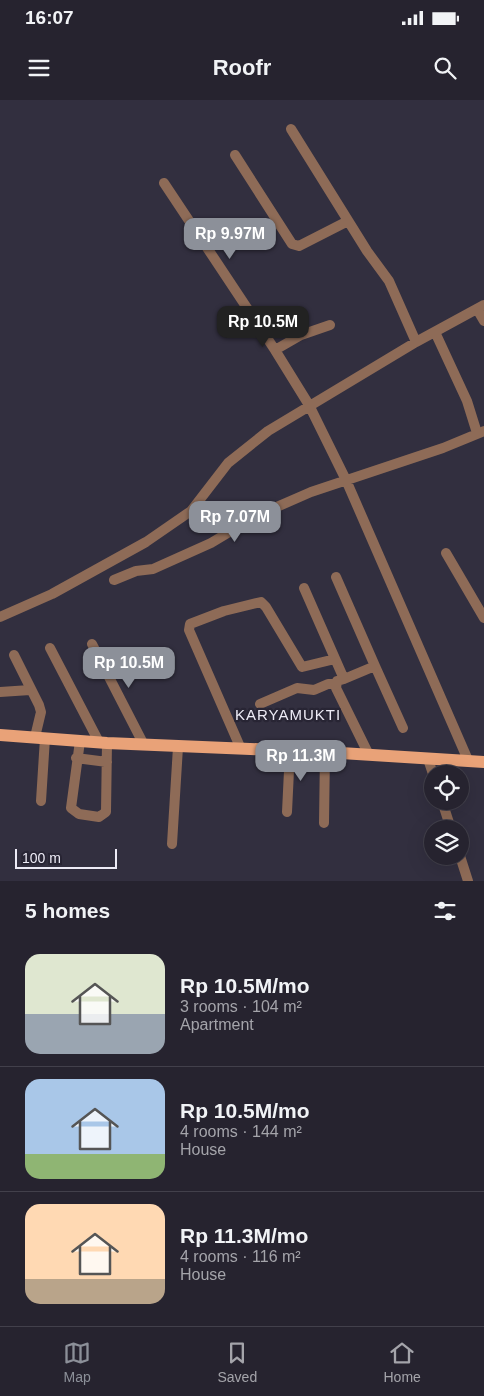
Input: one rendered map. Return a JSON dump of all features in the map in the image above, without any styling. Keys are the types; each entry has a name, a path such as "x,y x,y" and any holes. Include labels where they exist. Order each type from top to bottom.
{"main road":[{"path":"0,735 103,743 290,750 484,762"}],"street":[{"path":"291,129 397,295 416,342"},
{"path":"235,155 292,244 299,246 348,221"},
{"path":"164,183 275,350 309,405 346,480 468,760"},
{"path":"0,618 84,577 179,521 197,505 218,476 245,448 309,405 480,307 484,321"},
{"path":"275,350 300,334 330,325"},
{"path":"114,580 136,571 153,570 211,543 273,508 346,480 443,448 481,432 435,332"},
{"path":"446,554 484,618"},
{"path":"336,576 403,728"},
{"path":"304,588 335,659 340,681 369,755"},
{"path":"241,749 189,630 190,624 224,611 261,602 266,607 302,667 335,659"},
{"path":"92,644 144,745"},
{"path":"50,648 103,743 107,762 106,812 100,817 79,814 71,808 76,758 80,741"},
{"path":"14,656 41,712 41,801"},
{"path":"260,704 297,688 314,690 375,666"},
{"path":"0,692 30,690"},
{"path":"172,844 178,746"},
{"path":"287,812 290,750"},
{"path":"324,823 325,752"},
{"path":"76,758 107,762"},
{"path":"428,759 430,765"},
{"path":"463,865 468,881"}],"district":[{"name":"KARYAMUKTI","path":"288,714"}]}
